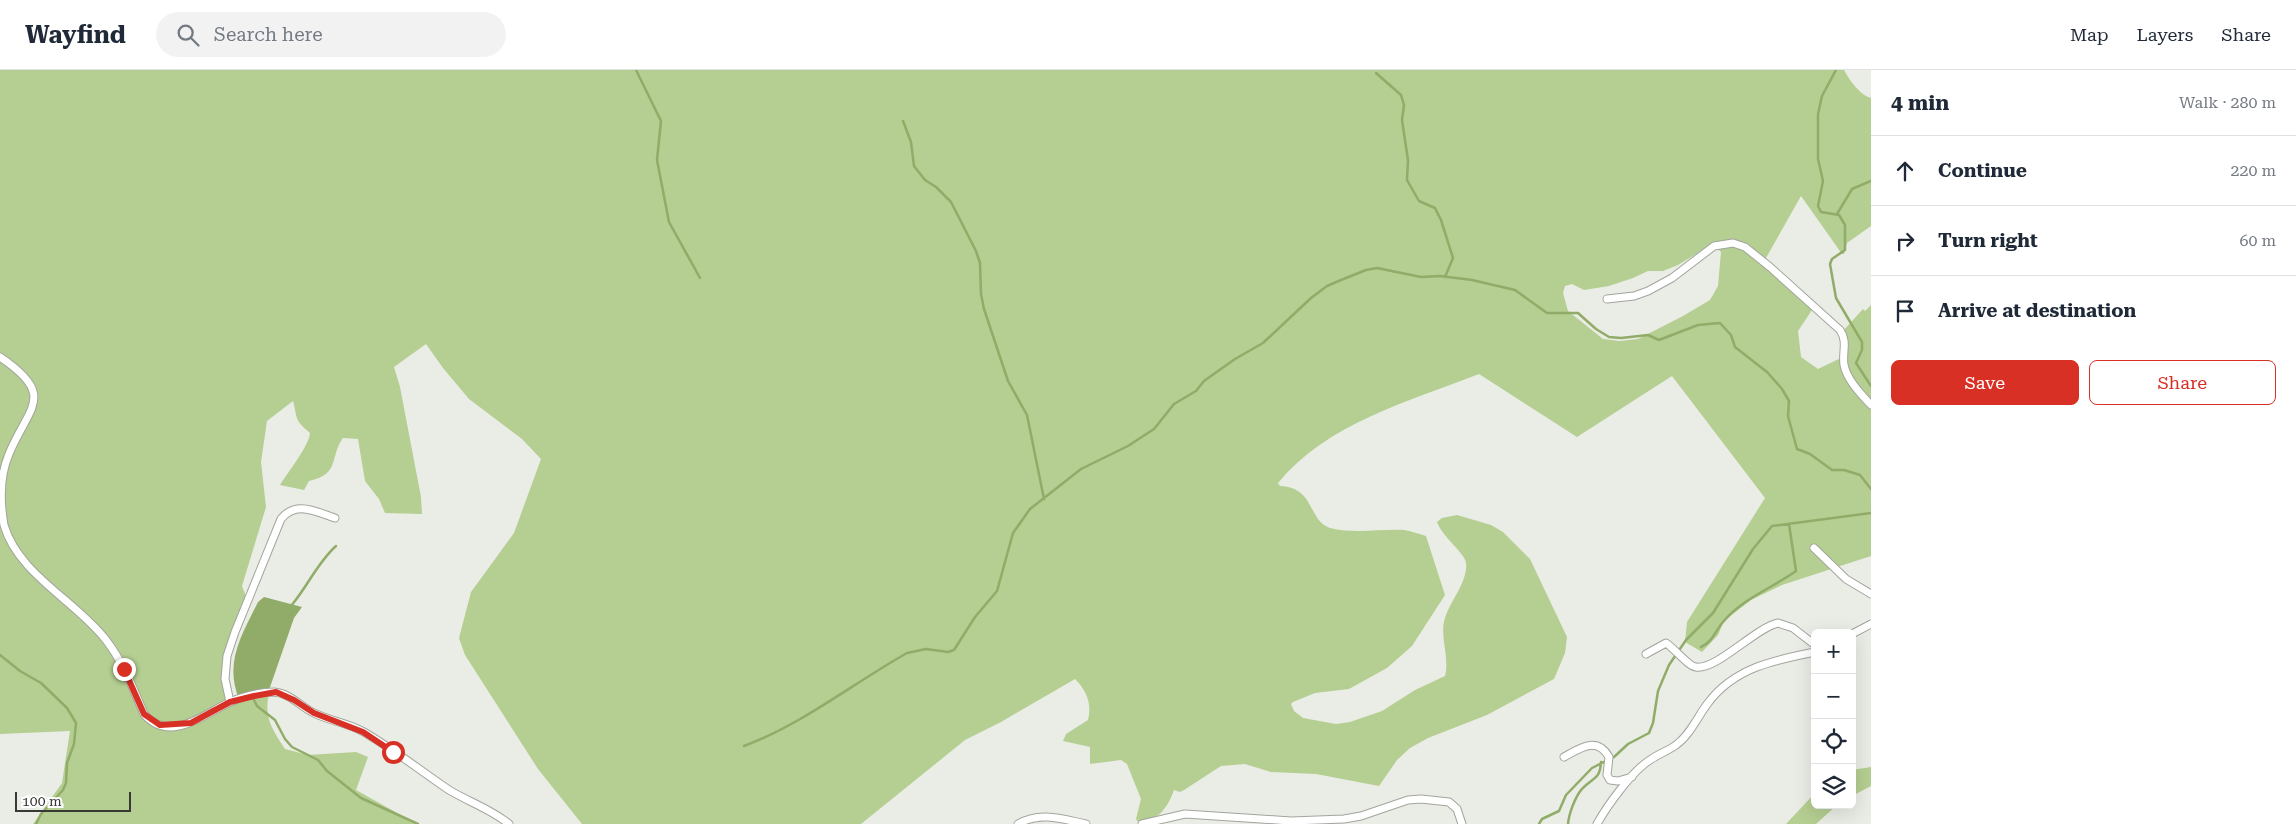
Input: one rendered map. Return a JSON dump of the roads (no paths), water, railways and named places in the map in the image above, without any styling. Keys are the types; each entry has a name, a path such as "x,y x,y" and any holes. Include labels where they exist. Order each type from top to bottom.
{"street":[{"path":"1607,299 1634,296 1664,284 1714,246 1733,243 1740,245 1770,267 1836,325 1845,339 1844,366 1871,405"},
{"path":"0,357 26,378 33,392 32,411 9,454 1,490 5,526 18,554 105,639 124,669 144,714 153,722 166,726 191,723 230,702 276,692 314,713 363,732 450,790 491,812 508,824"},
{"path":"230,702 225,679 227,656 281,519 286,514 299,508 305,508 335,518"},
{"path":"1814,548 1846,579 1871,594"},
{"path":"1646,654 1666,643 1692,666 1698,667 1723,657 1760,630 1778,623 1794,628 1811,642"},
{"path":"1856,632 1871,624"},
{"path":"1597,824 1632,777 1649,760 1677,745 1710,700 1737,676 1746,670 1774,661 1811,653"},
{"path":"1564,757 1584,746 1594,745 1604,750 1609,757 1607,776 1610,780 1632,777"},
{"path":"1142,824 1185,814 1247,822 1344,819 1361,816 1408,800 1421,799 1449,802 1457,809 1462,824"},
{"path":"1018,824 1037,816 1050,816 1086,824"}],"waterway":[{"path":"636,70 661,121 657,160 669,222 700,278"},
{"path":"1836,70 1822,96 1818,114 1818,159 1823,181 1818,206 1821,212 1839,215 1845,225 1845,250 1832,259 1830,264 1836,298 1862,342 1862,350 1856,363 1871,386"},
{"path":"1376,73 1401,95 1404,105 1402,120 1408,160 1407,180 1419,201 1435,208 1441,220 1453,258 1445,277"},
{"path":"903,121 911,142 914,166 925,180 936,187 951,202 976,251 980,263 981,294 984,309 1008,381 1027,415 1044,499"},
{"path":"1837,214 1852,189 1871,181"},
{"path":"744,746 787,727 907,653 926,649 948,652 954,650 975,617 997,591 1013,533 1030,509 1081,469 1128,446 1154,429 1174,404 1196,391 1204,381 1235,359 1263,343 1311,298 1327,286 1366,270 1377,268 1421,277 1440,276 1472,280 1515,290 1547,313 1578,313 1596,329 1609,337 1621,338 1648,335 1659,340 1698,325 1720,323 1731,335 1735,347 1767,372 1782,389 1789,401 1788,416 1797,449 1810,454 1832,470 1844,470 1860,475 1871,489"},
{"path":"1539,824 1542,819 1559,811 1566,795 1592,768 1614,757 1628,744 1649,733 1653,723 1658,691 1669,665 1686,640 1713,613 1753,549 1772,526 1871,513"},
{"path":"1701,647 1708,643 1723,622 1739,607 1796,571 1789,524"},
{"path":"291,606 323,560 336,546"},
{"path":"0,655 20,671 41,683 67,708 76,723 74,744 67,763 66,783 63,790 41,814 36,824"},
{"path":"252,696 257,706 275,720 285,739 292,747 318,760 327,771 361,798 418,824"},
{"path":"1568,824 1577,797 1581,790 1597,776 1601,762"}]}
